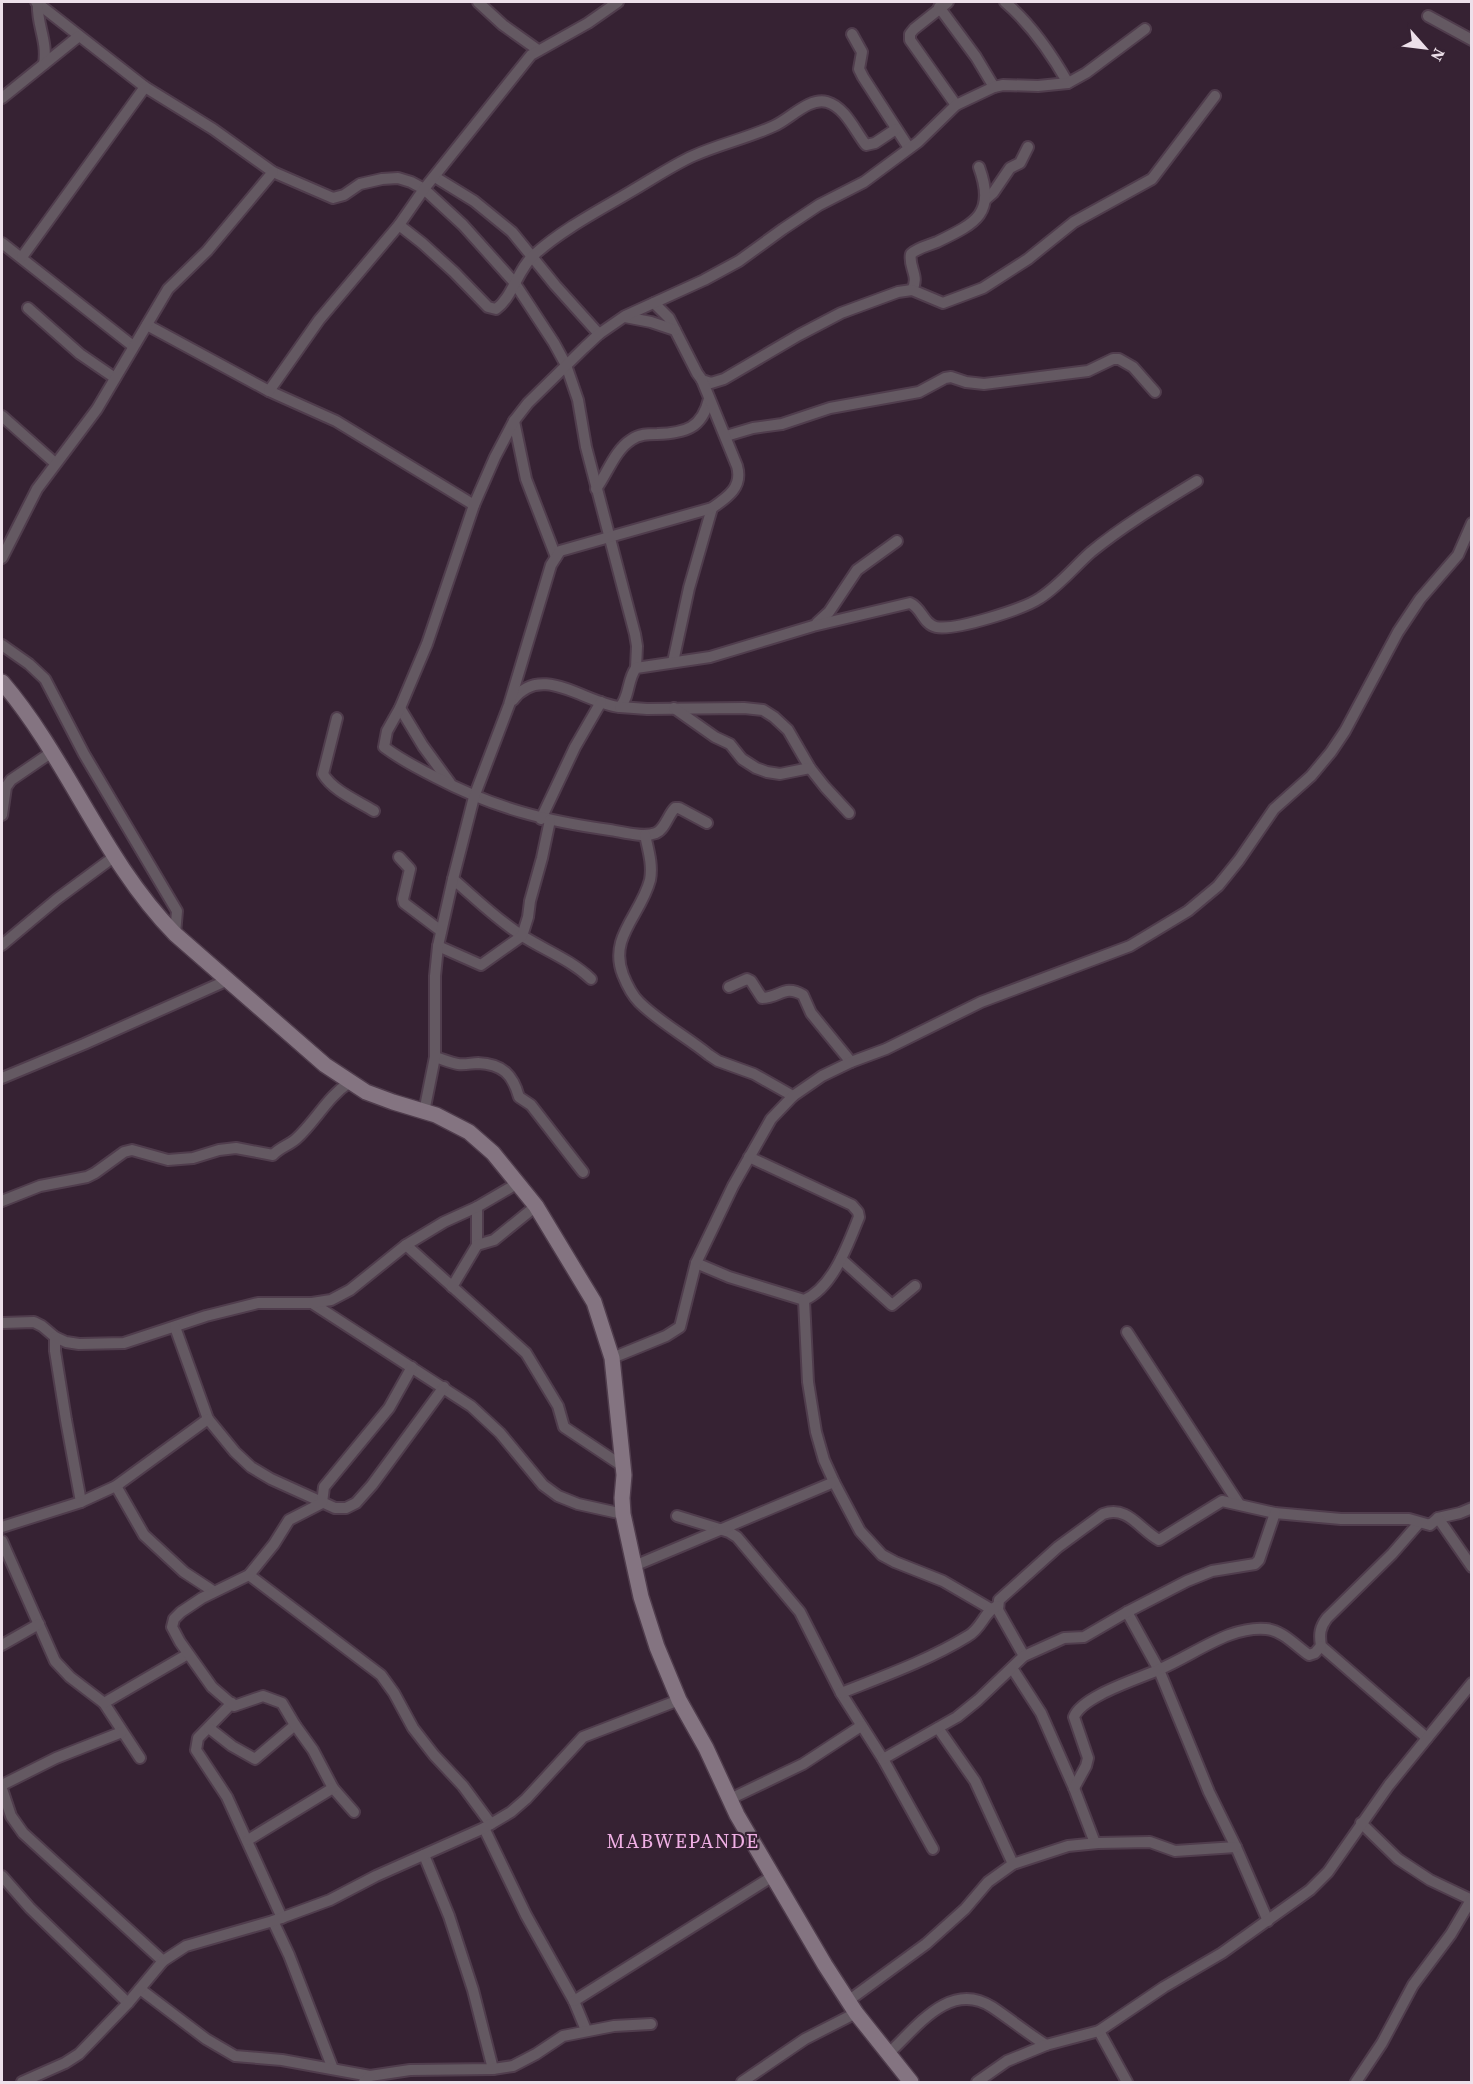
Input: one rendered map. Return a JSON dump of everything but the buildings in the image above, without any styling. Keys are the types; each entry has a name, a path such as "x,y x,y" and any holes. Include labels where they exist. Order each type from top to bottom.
{"street":[{"path":"37,2 145,87 213,129 273,172 333,198 344,195 360,184 382,179 398,178 424,189 463,225 514,282 566,365 578,400 596,489 637,646 636,668 631,674 626,699 620,707"},
{"path":"37,2 37,11 46,46 44,64"},
{"path":"269,391 324,312 399,225 424,189 520,67 538,50 588,23 618,2"},
{"path":"1005,2 1041,39 1068,83"},
{"path":"481,3 518,37 538,50"},
{"path":"956,105 910,40 914,28 943,4 993,87"},
{"path":"1428,16 1472,40"},
{"path":"706,823 680,808 675,808 661,829 645,835 545,820 514,812 454,788 409,764 384,747 387,731 400,708 431,634 474,505 514,422 528,403 599,334 625,316 739,261 819,205 864,182 927,134 956,105 993,87 1012,84 1038,86 1068,83 1093,69 1146,29"},
{"path":"852,34 862,52 859,69 909,148"},
{"path":"2,98 79,36"},
{"path":"22,257 145,87"},
{"path":"702,380 711,383 724,379 841,313 898,292 912,290 944,303 983,288 1004,275 1074,222 1152,179 1215,96"},
{"path":"399,225 422,243 493,309 496,309 505,301 514,282 531,257 561,234 674,166 719,146 774,126 811,103 827,102 835,106 866,145 875,143 896,129"},
{"path":"912,290 916,277 910,258 911,254 977,220 986,199 993,193 1010,168 1020,163 1028,147"},
{"path":"979,167 986,199"},
{"path":"3,552 37,489 88,423 168,289 207,251 273,172"},
{"path":"435,177 474,201 512,232 599,334"},
{"path":"2,243 133,346"},
{"path":"424,1112 435,1057 435,976 441,931 474,796 509,705 546,577 560,551 712,508 726,499 735,489 740,476 702,380 669,318 654,303"},
{"path":"28,308 80,354 115,378"},
{"path":"625,316 675,330"},
{"path":"147,325 269,391 336,421 474,505"},
{"path":"726,436 753,428 782,424 830,408 919,392 951,377 984,384 1088,372 1113,359 1119,359 1133,367 1155,392"},
{"path":"596,489 625,444 637,436 676,432 697,425 705,414 709,399"},
{"path":"2,416 55,463"},
{"path":"514,422 526,479 556,557"},
{"path":"636,668 710,657 813,626 910,603 927,622 939,628 972,622 1023,606 1041,598 1092,551 1116,533 1197,481"},
{"path":"673,663 689,588 712,508"},
{"path":"612,1358 666,1336 680,1327 696,1263 733,1186 771,1119 794,1096 822,1076 886,1049 981,1002 1130,946 1188,911 1218,886 1274,809 1311,776 1331,752 1345,731 1398,632 1420,599 1458,555 1472,523"},
{"path":"813,626 829,612 857,570 897,541"},
{"path":"1458,555 1472,555"},
{"path":"2,645 29,664 45,679 84,754 177,911 176,934"},
{"path":"2,682 36,726 115,856 159,917 176,934 325,1065 350,1082 375,1095 451,1122 469,1132 493,1153 536,1206 594,1302 612,1358 621,1465 624,1475 623,1514 641,1598 657,1647 679,1700 706,1748 737,1815 852,2007 912,2082"},
{"path":"509,705 521,690 532,684 550,685 620,707 763,710 788,730 810,768 849,813"},
{"path":"438,946 481,965 522,936 542,858 545,820 575,747 601,702"},
{"path":"400,708 429,755 454,788"},
{"path":"674,708 715,737 730,744 742,759 756,768 780,774 810,768"},
{"path":"337,718 324,774 326,779 346,794 374,811"},
{"path":"2,815 6,787 12,780 52,752"},
{"path":"645,835 650,856 650,880 618,945 619,966 627,987 652,1014 709,1055 761,1078 794,1096"},
{"path":"2,945 57,899 115,856"},
{"path":"399,858 410,869 404,903 441,931"},
{"path":"453,879 494,916 522,936 558,954 591,979"},
{"path":"729,987 747,979 751,981 762,998 767,999 789,990 803,995 811,1013 851,1062"},
{"path":"2,1078 228,980"},
{"path":"435,1057 457,1064 480,1063 495,1066 506,1072 514,1080 519,1097 531,1105 583,1172"},
{"path":"2,1201 39,1186 87,1177 124,1152 132,1150 168,1161 236,1148 273,1155 279,1148 287,1146 297,1138 338,1090 350,1082"},
{"path":"696,1263 729,1277 804,1300 811,1297 829,1279 841,1259 859,1217 852,1205 749,1157"},
{"path":"2,1323 34,1322 66,1342 124,1343 206,1316 258,1303 312,1303 331,1300 350,1290 406,1245 518,1183"},
{"path":"477,1245 494,1240 536,1206"},
{"path":"452,1287 477,1245 477,1207"},
{"path":"406,1245 526,1353 558,1406 564,1427 621,1465"},
{"path":"841,1259 892,1305 915,1286"},
{"path":"804,1300 808,1382 816,1432 824,1460 860,1531 882,1556 943,1581 994,1608 1024,1656"},
{"path":"312,1303 471,1406 500,1433 543,1485 558,1496 578,1504 623,1514"},
{"path":"175,1328 208,1419 235,1452 251,1467 271,1479 335,1508 346,1508 356,1503 372,1485 444,1387"},
{"path":"1127,1332 1239,1504"},
{"path":"55,1337 62,1397 81,1502"},
{"path":"322,1503 324,1487 389,1408 412,1367"},
{"path":"2,1527 81,1502 116,1486 208,1419"},
{"path":"634,1566 834,1482"},
{"path":"116,1486 144,1535 184,1572 213,1591"},
{"path":"841,1693 967,1637 979,1628 1002,1595 1102,1514 1123,1512 1159,1540 1222,1501 1275,1512 1341,1519 1406,1519 1430,1525 1438,1518 1472,1508"},
{"path":"322,1503 289,1520 274,1544 249,1575 240,1581 213,1591 180,1612 174,1619 172,1627 212,1688 234,1706 258,1697 270,1698 282,1704 313,1750 333,1788 354,1812"},
{"path":"883,1759 957,1717 1024,1656 1064,1638 1084,1637 1126,1612 1187,1581 1212,1571 1258,1562 1275,1512"},
{"path":"677,1516 721,1529 737,1537 801,1611 841,1693 883,1759 933,1849"},
{"path":"1438,1518 1472,1567"},
{"path":"1419,1523 1392,1554 1322,1624 1320,1635 1321,1646 1426,1738"},
{"path":"2,1541 55,1661 70,1677 104,1703 140,1758"},
{"path":"249,1575 381,1675 394,1693 413,1728 463,1786 488,1826 526,1916 574,2001 586,2030"},
{"path":"1126,1612 1159,1670 1209,1792 1268,1921"},
{"path":"2,1645 39,1624"},
{"path":"1074,1788 1088,1758 1074,1717 1100,1695 1159,1670 1229,1635 1245,1631 1275,1630 1309,1655 1315,1653 1321,1646"},
{"path":"104,1703 188,1654"},
{"path":"1012,1668 1037,1704 1095,1843"},
{"path":"977,2082 1007,2061 1046,2045 1099,2031 1164,1987 1222,1953 1319,1881 1328,1872 1361,1823 1426,1738 1472,1683"},
{"path":"22,2082 79,2054 128,2004 163,1961 186,1946 277,1919 330,1900 376,1876 488,1826 511,1812 526,1799 583,1737 679,1700"},
{"path":"232,1704 198,1738 196,1750 227,1797 248,1840 333,2069"},
{"path":"209,1728 232,1746 255,1759 295,1725"},
{"path":"730,1800 802,1764 861,1726"},
{"path":"938,1728 975,1781 1012,1864"},
{"path":"122,1731 56,1758 2,1787 12,1816 23,1833 163,1961"},
{"path":"248,1840 333,1788"},
{"path":"1356,2082 1382,2043 1413,1985 1451,1934 1471,1900 1404,1864 1386,1850 1361,1823"},
{"path":"744,2082 852,2007 927,1944 965,1909 988,1882 1012,1864 1068,1846 1095,1843 1150,1842 1174,1851 1236,1847"},
{"path":"424,1855 449,1916 473,1990 493,2069"},
{"path":"2,1876 30,1908 128,2004"},
{"path":"574,2001 773,1876"},
{"path":"140,1989 206,2039 236,2056 282,2060 333,2069 367,2079 410,2070 493,2069 513,2066 563,2036 614,2026 651,2024"},
{"path":"888,2053 938,2007 956,1999 972,1998 990,2006 1046,2045"},
{"path":"1099,2031 1127,2082"},
{"path":"455,2082 456,2069"}],"district":[{"name":"MABWEPANDE","path":"683,1841"}]}
